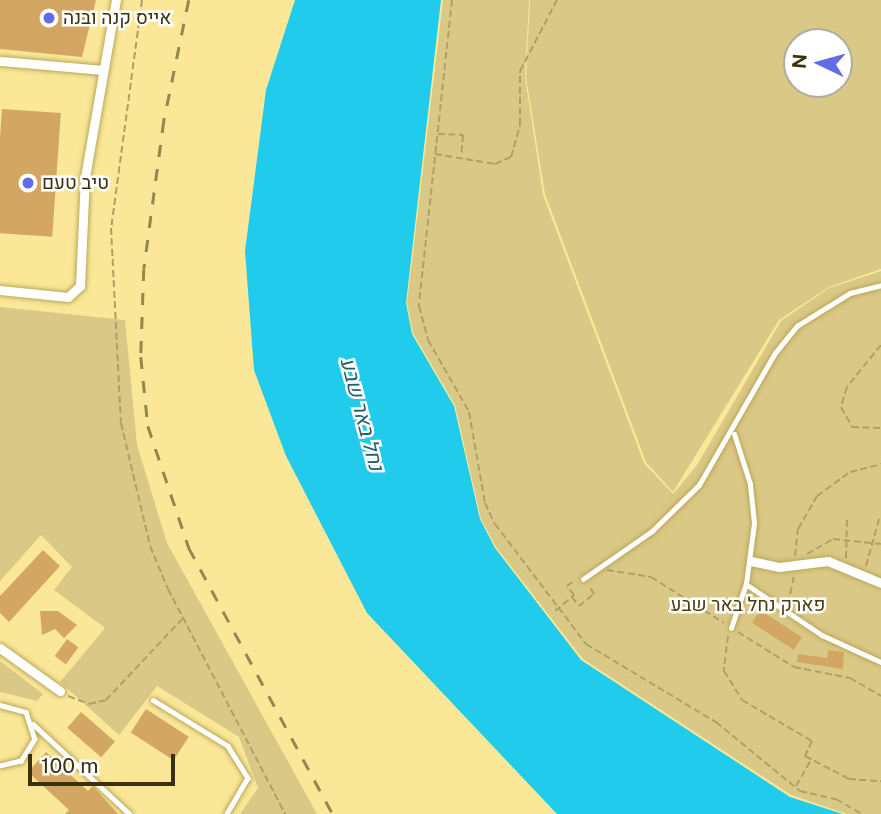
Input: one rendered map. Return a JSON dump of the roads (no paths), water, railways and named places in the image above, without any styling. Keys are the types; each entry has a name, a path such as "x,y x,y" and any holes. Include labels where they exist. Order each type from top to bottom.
{"street":[{"path":"0,290 59,297 75,294 81,280 85,177 116,0"},
{"path":"0,61 102,70"},
{"path":"751,561 845,565 881,583"},
{"path":"0,648 60,691"}],"lane":[{"path":"583,579 668,517 734,433 762,374 797,326 849,293 881,285"},
{"path":"731,628 751,561 753,503 734,433"},
{"path":"746,584 786,611 881,662"},
{"path":"153,699 228,746 248,778 227,814"},
{"path":"0,705 17,706 130,814"},
{"path":"0,766 21,761 32,750 33,724"}],"water":[{"name":"נחל באר שבע","path":"295,0 441,0 406,303 412,334 454,406 480,519 495,548 581,660 790,797 843,814 557,814 367,613 286,456 254,370 245,251 266,90"}],"railway":[{"path":"189,0 164,121 144,269 141,357 148,426 189,548 333,814"}],"place":[{"name":"אייס קנה ובנה","path":"49,18"},
{"name":"טיב טעם","path":"28,183"}],"park label":[{"name":"פארק נחל באר שבע","path":"748,605"}]}
